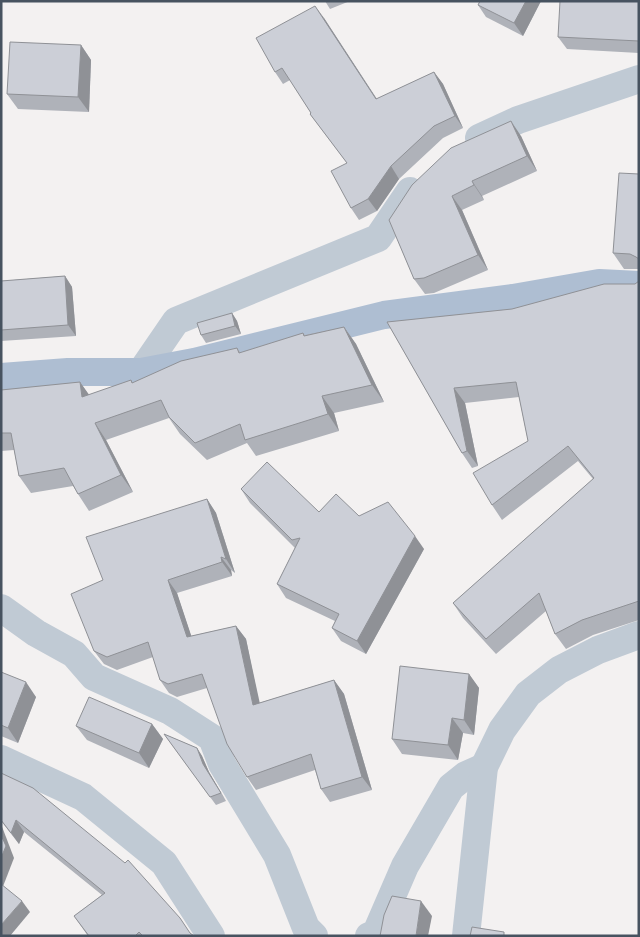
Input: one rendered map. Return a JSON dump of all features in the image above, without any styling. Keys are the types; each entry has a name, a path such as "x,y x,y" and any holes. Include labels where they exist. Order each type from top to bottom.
{"main road":[{"path":"1,377 68,372 141,372 194,362 384,315 513,298 599,283 639,285"}],"street":[{"path":"453,150 518,120 639,79"},
{"path":"141,372 176,320 378,238 410,190 425,177"},
{"path":"1,608 36,632 74,654 94,677 170,711 212,738 222,764 277,855 306,928 314,936"},
{"path":"466,936 484,767 502,730 528,694 559,670 598,650 639,635"},
{"path":"1,758 83,797 164,863 212,936"},
{"path":"370,936 376,933 405,866 451,787 466,776 484,767"}],"building":[{"path":"480,1 526,1 514,23 478,5"},
{"path":"560,1 639,1 639,41 558,37"},
{"path":"315,6 376,99 434,72 455,116 434,126 391,166 368,199 351,208 331,171 347,163 310,114 282,68 275,72 256,38"},
{"path":"10,42 81,45 78,97 7,94"},
{"path":"511,121 527,156 472,181 474,185 452,196 478,255 424,278 414,279 389,220 412,185 451,148"},
{"path":"619,173 639,174 639,259 630,254 613,253"},
{"path":"65,276 68,325 1,330 1,281"},
{"path":"639,281 639,601 582,620 555,634 539,593 486,639 453,603 594,478 568,446 492,505 473,473 528,441 516,382 454,388 467,451 462,453 387,322 512,309 604,284 635,284"},
{"path":"232,313 235,326 201,335 197,323"},
{"path":"344,327 372,385 322,396 328,414 245,440 240,424 195,443 169,417 161,400 95,423 121,475 78,494 64,468 19,476 11,433 1,433 1,390 80,382 82,397 131,380 132,383 181,361 237,348 239,353 303,333 304,336"},
{"path":"267,462 319,512 336,494 359,516 388,502 415,536 357,641 332,628 339,614 277,584 300,538 292,540 241,489"},
{"path":"207,499 226,559 221,557 222,562 168,580 187,637 236,626 253,705 334,680 362,777 321,789 311,754 247,777 227,744 202,674 168,684 160,680 148,642 107,657 94,651 71,594 103,580 86,537"},
{"path":"400,666 469,674 464,720 452,718 448,745 392,739"},
{"path":"1,672 26,682 8,728 1,725"},
{"path":"89,697 152,724 139,753 76,726"},
{"path":"164,734 197,748 203,764 221,793 210,797"},
{"path":"1,773 33,788 125,863 128,860 194,936 143,936 139,932 135,936 89,936 74,916 105,893 16,820 11,833 1,820"},
{"path":"1,835 6,846 1,858"},
{"path":"1,884 22,901 1,925"},
{"path":"392,896 421,901 416,936 380,936 384,915"},
{"path":"472,927 504,932 504,936 470,936"}]}
